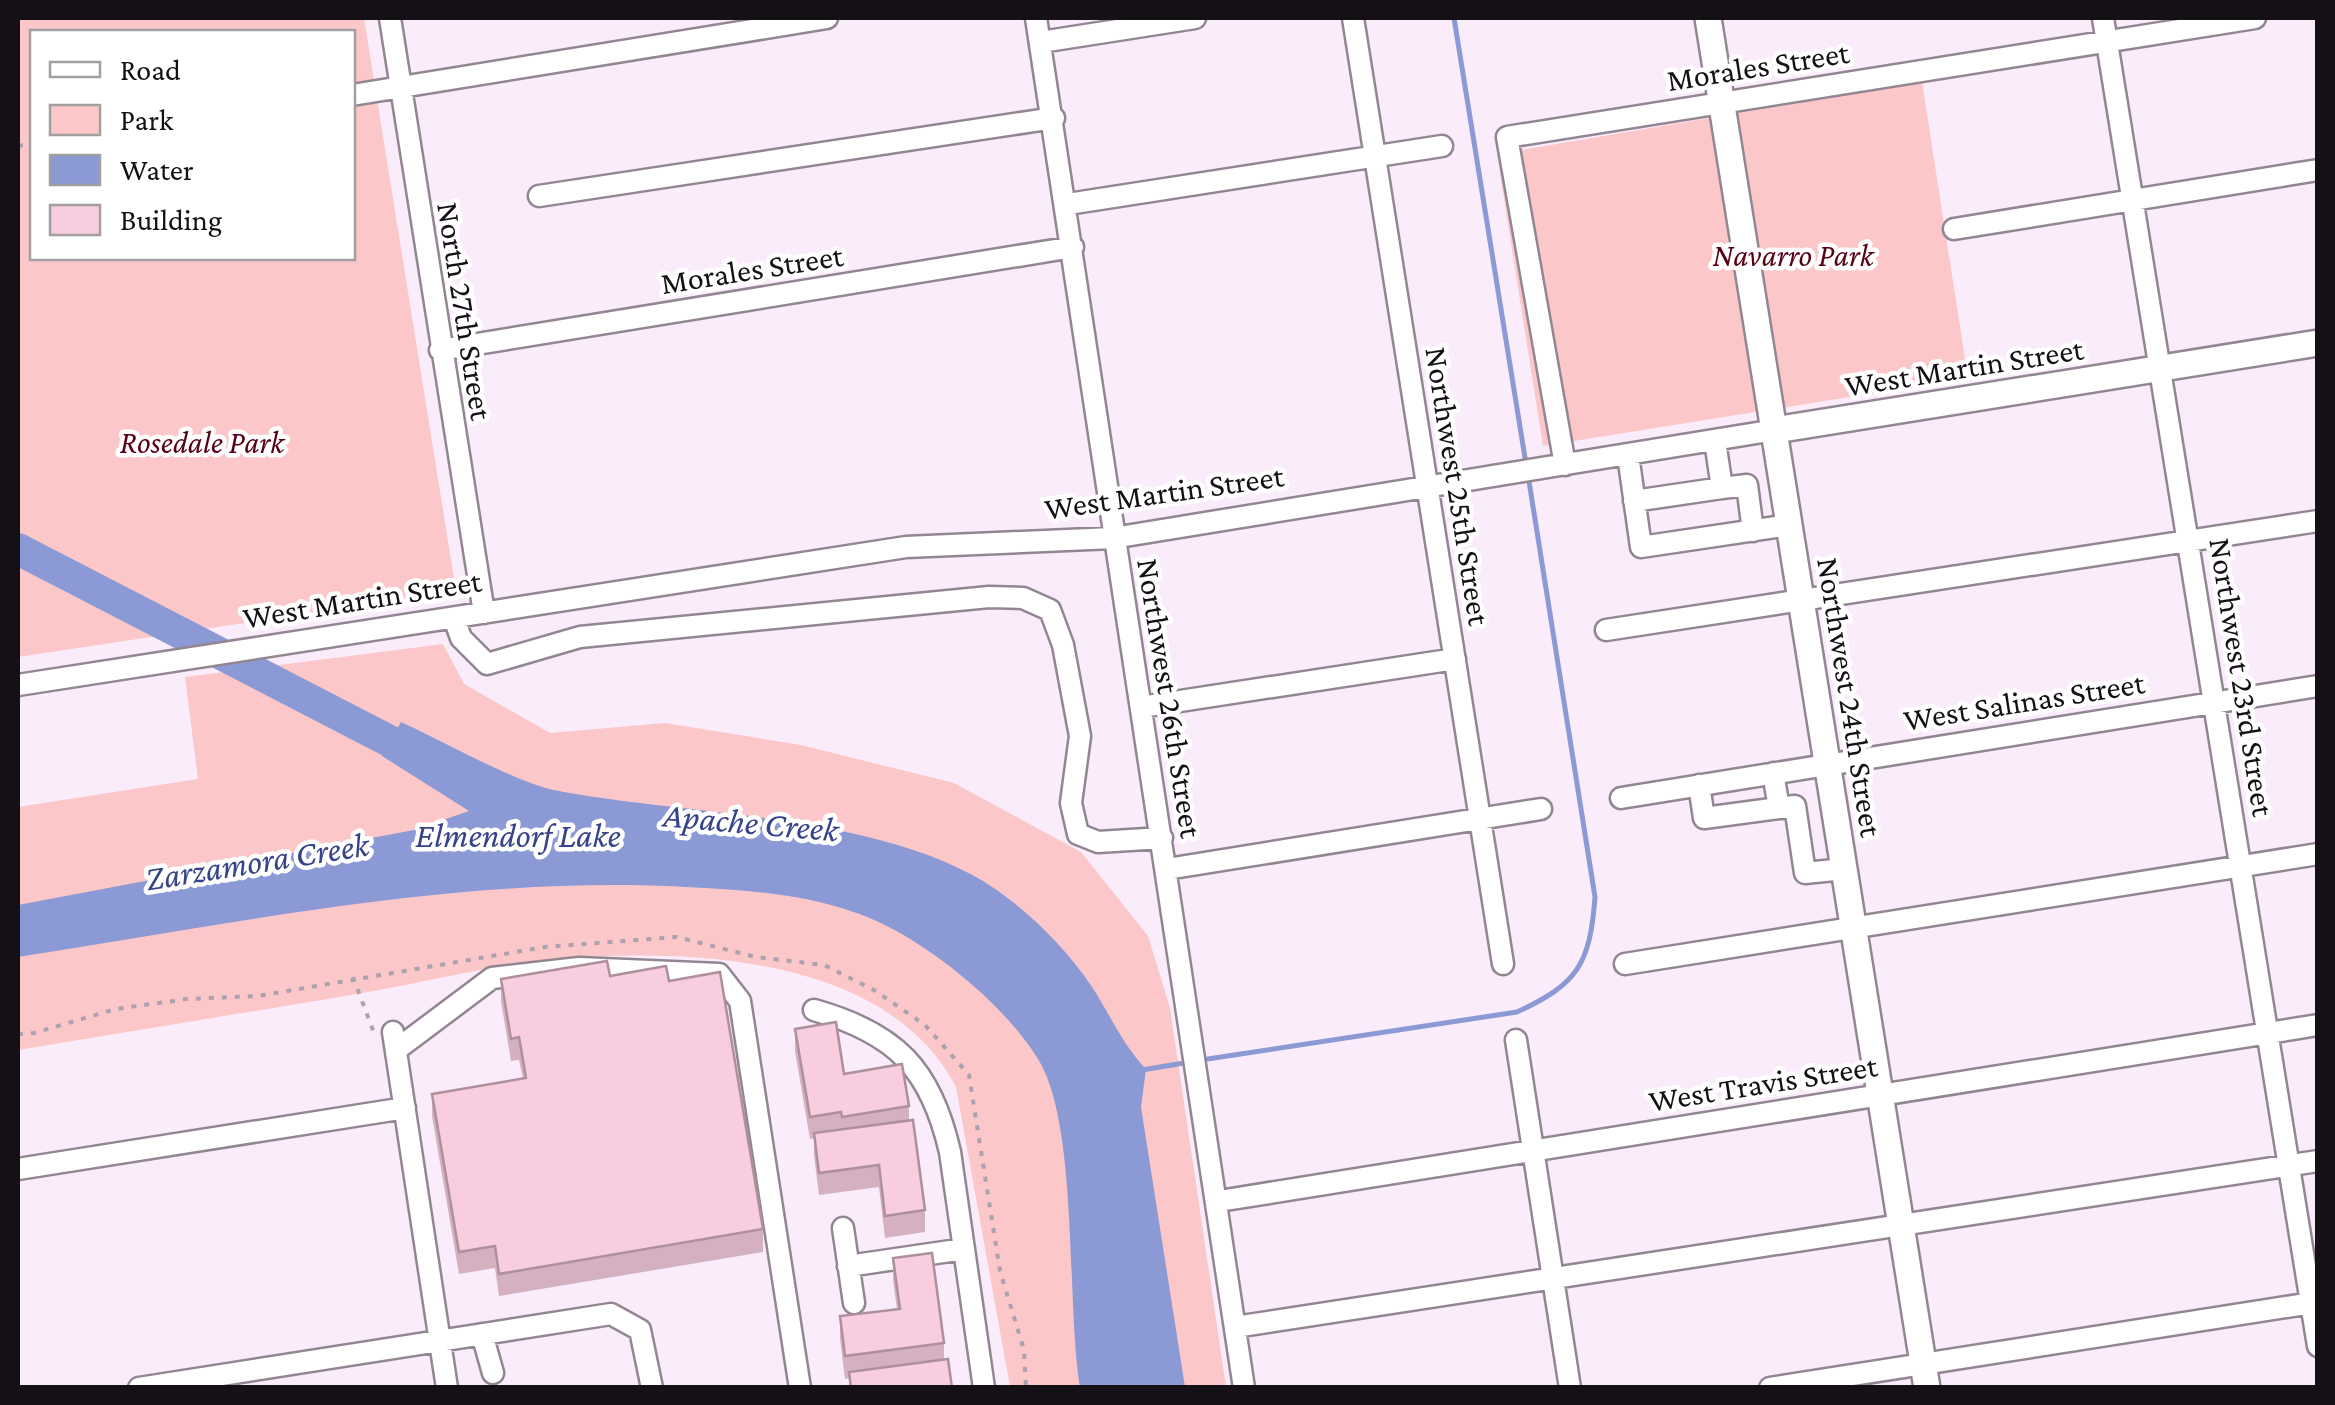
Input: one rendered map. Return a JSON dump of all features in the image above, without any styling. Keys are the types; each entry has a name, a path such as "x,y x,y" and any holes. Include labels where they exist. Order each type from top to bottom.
{"main road":[{"name":"Northwest 24th Street","path":"1708,18 1925,1375"},
{"name":"West Martin Street","path":"1775,430 2318,343"}],"street":[{"name":"North 27th Street","path":"390,18 484,613"},
{"path":"355,95 827,18"},
{"name":"Northwest 26th Street","path":"1036,18 1068,204 1113,538 1219,1202 1244,1388"},
{"path":"1040,42 1196,18"},
{"name":"Northwest 25th Street","path":"1353,18 1503,964"},
{"name":"Northwest 23rd Street","path":"2104,18 2191,541 2288,1166 2314,1302 2318,1346"},
{"name":"Morales Street","path":"1561,466 1507,138 2255,18"},
{"path":"539,196 1054,118"},
{"path":"1068,204 1442,146"},
{"path":"1954,229 2318,170"},
{"name":"Morales Street","path":"440,350 1073,246"},
{"name":"West Martin Street","path":"18,685 906,548 1113,538 1775,430"},
{"path":"1714,441 1722,488"},
{"path":"1628,455 1641,547 1790,525"},
{"path":"1634,501 1747,486 1752,530"},
{"path":"1606,630 2318,520"},
{"path":"454,618 461,638 487,664 580,637 989,597 1023,598 1050,610 1063,645 1080,736 1070,803 1078,834 1098,842 1162,838"},
{"path":"1141,706 1455,658"},
{"name":"West Salinas Street","path":"1621,798 2318,686"},
{"path":"1773,772 1778,808"},
{"path":"1698,785 1704,818 1795,806 1805,873 1844,869"},
{"path":"1167,869 1541,810"},
{"path":"1625,964 2318,854"},
{"path":"447,1388 394,1041 492,978 580,968 719,974 740,1002 800,1388"},
{"path":"814,1010 858,1022 922,1074 943,1122 984,1388"},
{"name":"West Travis Street","path":"1219,1202 2318,1025"},
{"path":"1516,1040 1570,1388"},
{"path":"18,1168 404,1108"},
{"path":"1234,1328 2318,1161"},
{"path":"843,1228 854,1304"},
{"path":"848,1266 964,1249"},
{"path":"1770,1388 1925,1375 2314,1302"},
{"path":"139,1388 611,1314 640,1330 652,1388"},
{"path":"482,1334 493,1372"}],"path":[{"path":"18,1034 34,1034 116,1009 187,999 258,996 353,977 545,948 677,937 756,957 824,965 874,990 925,1024 969,1076 1000,1271 1024,1350 1026,1388"},
{"path":"353,977 375,1034 394,1041"}],"green space":[{"name":"Rosedale Park","path":"18,18 364,18 456,591 18,657"},
{"name":"Navarro Park","path":"1922,82 1968,378 1543,446 1497,154"},
{"path":"443,644 464,684 550,733 665,723 801,745 954,783 1081,852 1148,936 1170,1008 1226,1387 1010,1387 956,1087 925,1044 884,1011 836,986 783,970 669,956 562,959 18,1050 18,807 198,779 185,677"}],"water":[{"name":"Elmendorf Lake","path":"401,722 499,770 554,790 791,822 911,849 964,870 1021,908 1074,963 1146,1069 1141,1107 1185,1387 1080,1387 1066,1170 1051,1089 1038,1059 1006,1017 964,978 918,944 872,919 804,899 733,890 602,885 518,888 351,905 18,957 18,905 414,830 469,811 382,756"}],"building":[{"path":"607,961 610,976 666,966 669,981 720,972 763,1229 499,1274 495,1246 459,1252 432,1094 526,1078 519,1037 511,1039 501,979"},
{"path":"836,1022 844,1074 902,1064 909,1106 842,1117 841,1112 810,1117 795,1029"},
{"path":"913,1120 925,1210 885,1216 879,1165 819,1173 814,1133"},
{"path":"932,1253 944,1343 845,1356 840,1316 900,1309 893,1258"},
{"path":"948,1359 952,1388 851,1388 849,1372"}],"waterway":[{"path":"1454,18 1526,464"},
{"path":"1201,1060 1517,1012 1554,992 1577,969 1589,939 1595,897 1528,475"},
{"name":"Apache Creek","path":"18,549 428,761"},
{"path":"1142,1070 1190,1062"}],"water label":[{"name":"Zarzamora Creek","path":"257,861"}]}
